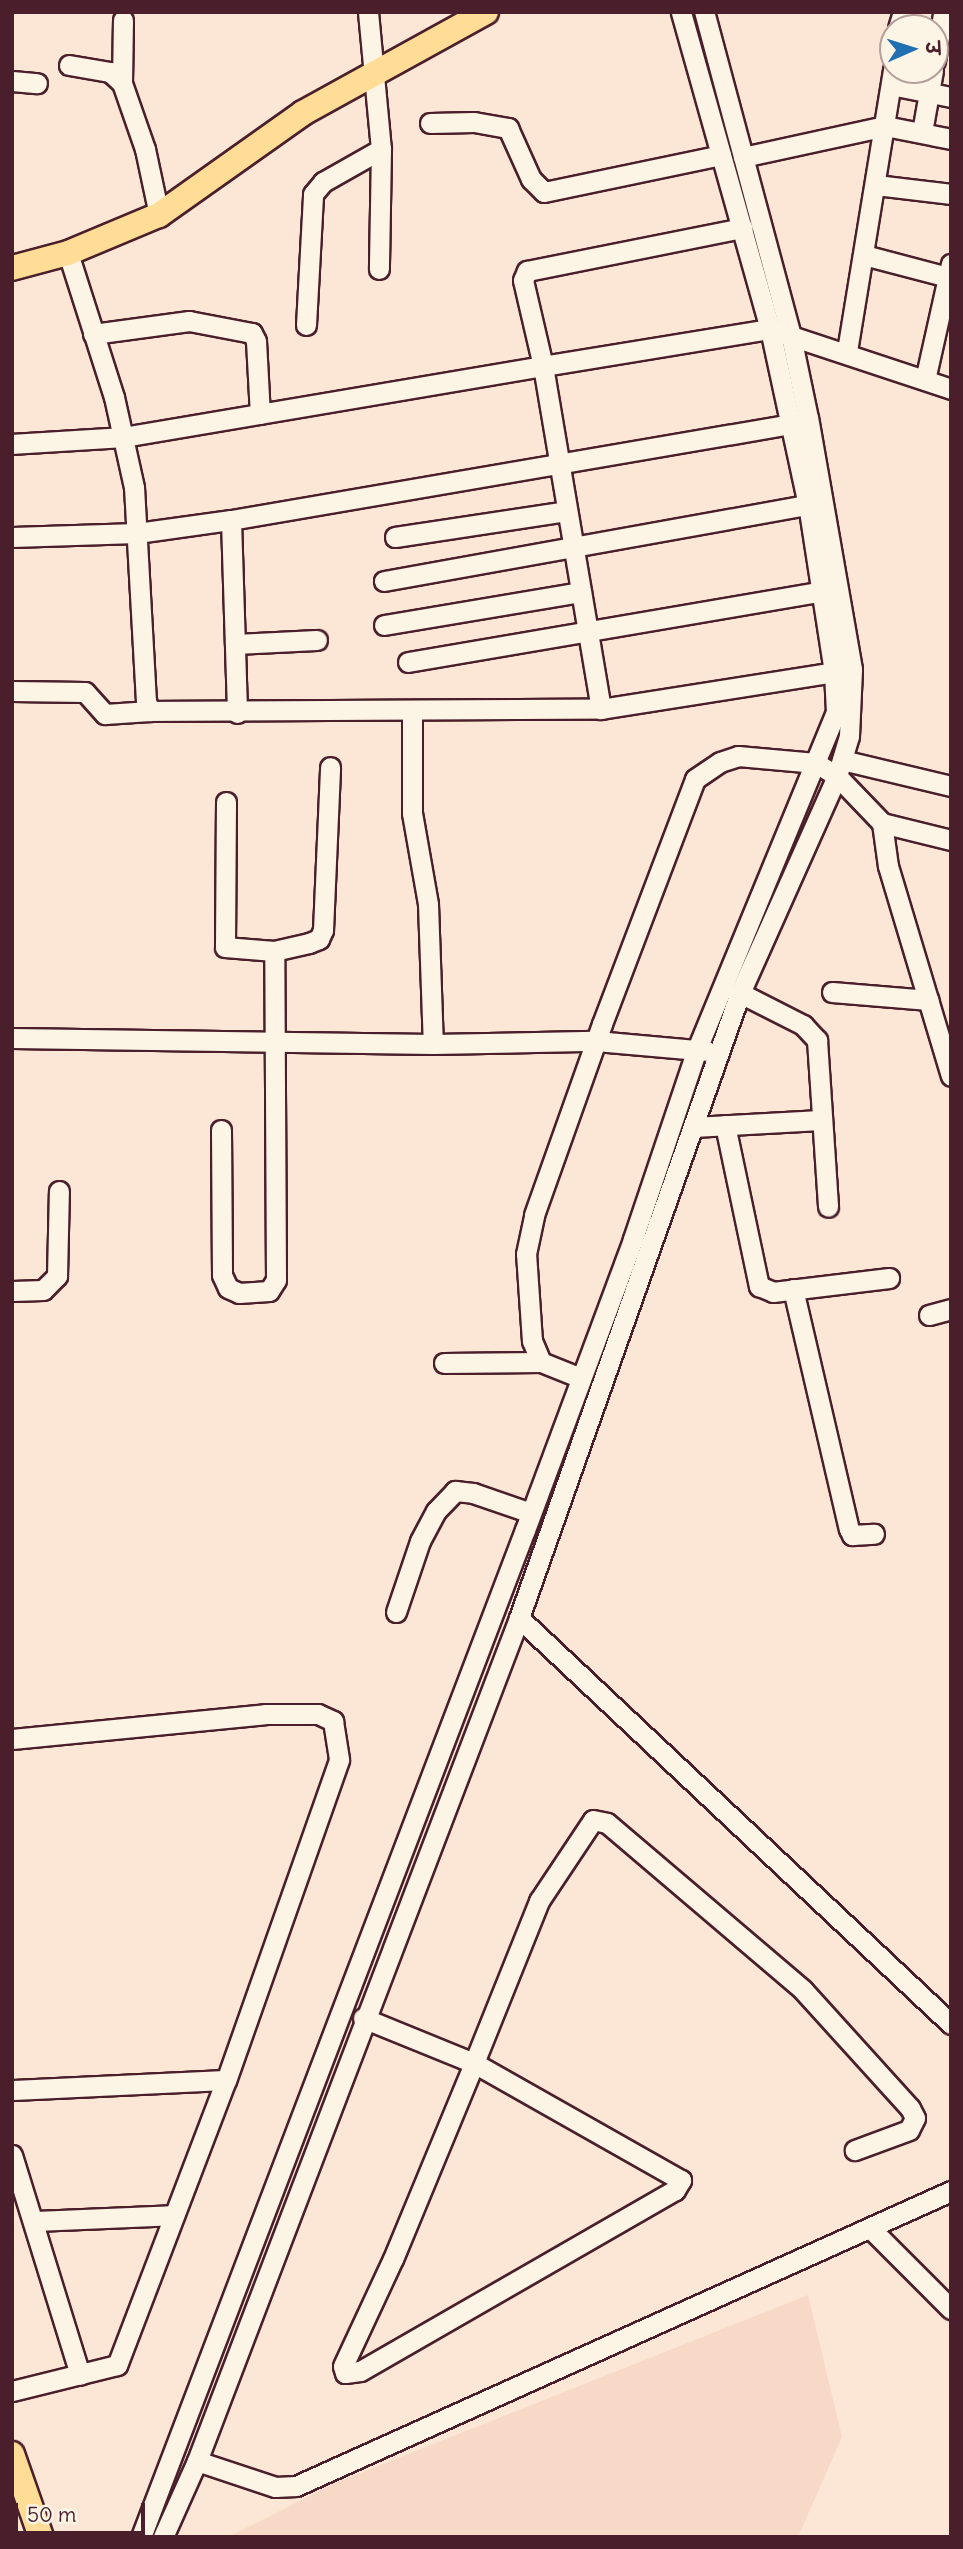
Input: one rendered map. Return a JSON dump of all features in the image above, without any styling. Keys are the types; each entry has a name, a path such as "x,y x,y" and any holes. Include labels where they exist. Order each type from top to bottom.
{"main road":[{"path":"12,268 68,253 159,215 303,113 486,12"},
{"path":"12,2454 41,2537"}],"street":[{"path":"369,12 381,149 379,269"},
{"path":"141,2537 581,1378 697,1049 774,855 836,712 834,672 823,591 808,505 770,329 681,12"},
{"path":"163,2537 197,2461 363,2018 519,1619 740,993 840,768 849,736 852,669 790,332 704,12"},
{"path":"123,20 122,83 145,149 159,215"},
{"path":"69,65 110,72 122,83"},
{"path":"12,81 37,83"},
{"path":"847,351 891,84"},
{"path":"910,84 951,97"},
{"path":"922,132 931,84"},
{"path":"430,123 474,122 508,128 531,179 544,192 721,155"},
{"path":"743,157 885,126 951,139"},
{"path":"306,325 313,194 323,181 381,149"},
{"path":"876,185 951,194"},
{"path":"601,709 542,366 523,280 527,271 743,228"},
{"path":"68,253 123,437 134,487 146,701 150,710"},
{"path":"864,256 949,270 925,380"},
{"path":"93,334 189,321 252,333 256,341 260,414"},
{"path":"12,444 123,437 770,329 790,332 951,389"},
{"path":"12,537 137,533 231,520 559,467 791,424"},
{"path":"384,581 808,505"},
{"path":"395,537 566,511"},
{"path":"231,520 237,713"},
{"path":"408,662 588,634 823,591"},
{"path":"384,625 580,592"},
{"path":"235,644 317,640"},
{"path":"12,691 85,692 106,714 150,710 237,713 601,709 834,672"},
{"path":"412,712 412,813 428,904 433,1044"},
{"path":"541,1362 532,1341 526,1254 534,1215 687,792 695,779 720,762 738,756 816,763 951,786"},
{"path":"226,802 225,947 274,951 319,939 323,930 330,767"},
{"path":"840,768 882,823 888,866 951,1076"},
{"path":"882,823 951,840"},
{"path":"221,1130 222,1275 228,1288 239,1293 269,1291 276,1280 274,951"},
{"path":"832,992 929,1000"},
{"path":"740,993 813,1032 817,1040 820,1120 828,1207"},
{"path":"12,1038 433,1044 596,1041 720,1053"},
{"path":"694,1127 820,1120"},
{"path":"724,1125 755,1281 773,1292 889,1278"},
{"path":"12,1291 43,1290 57,1276 59,1191"},
{"path":"793,1289 849,1528 852,1535 874,1534"},
{"path":"929,1315 951,1309"},
{"path":"444,1363 541,1362 581,1378"},
{"path":"396,1612 420,1541 436,1511 455,1492 473,1493 530,1513"},
{"path":"519,1619 951,2024"},
{"path":"12,1739 265,1714 318,1714 333,1721 339,1760 226,2080 117,2365 12,2391"},
{"path":"363,2018 474,2063 677,2175 679,2186 360,2371 345,2373 343,2366 474,2063 539,1901 588,1824 598,1819 803,1990 910,2108 915,2118 909,2130 855,2150"},
{"path":"12,2091 226,2080"},
{"path":"12,2155 80,2375"},
{"path":"197,2461 275,2487 296,2486 872,2230 951,2191"},
{"path":"33,2221 174,2215"},
{"path":"872,2230 951,2309"}],"shaded area":[{"path":"808,2295 842,2437 798,2537 228,2537 335,2483"}]}
